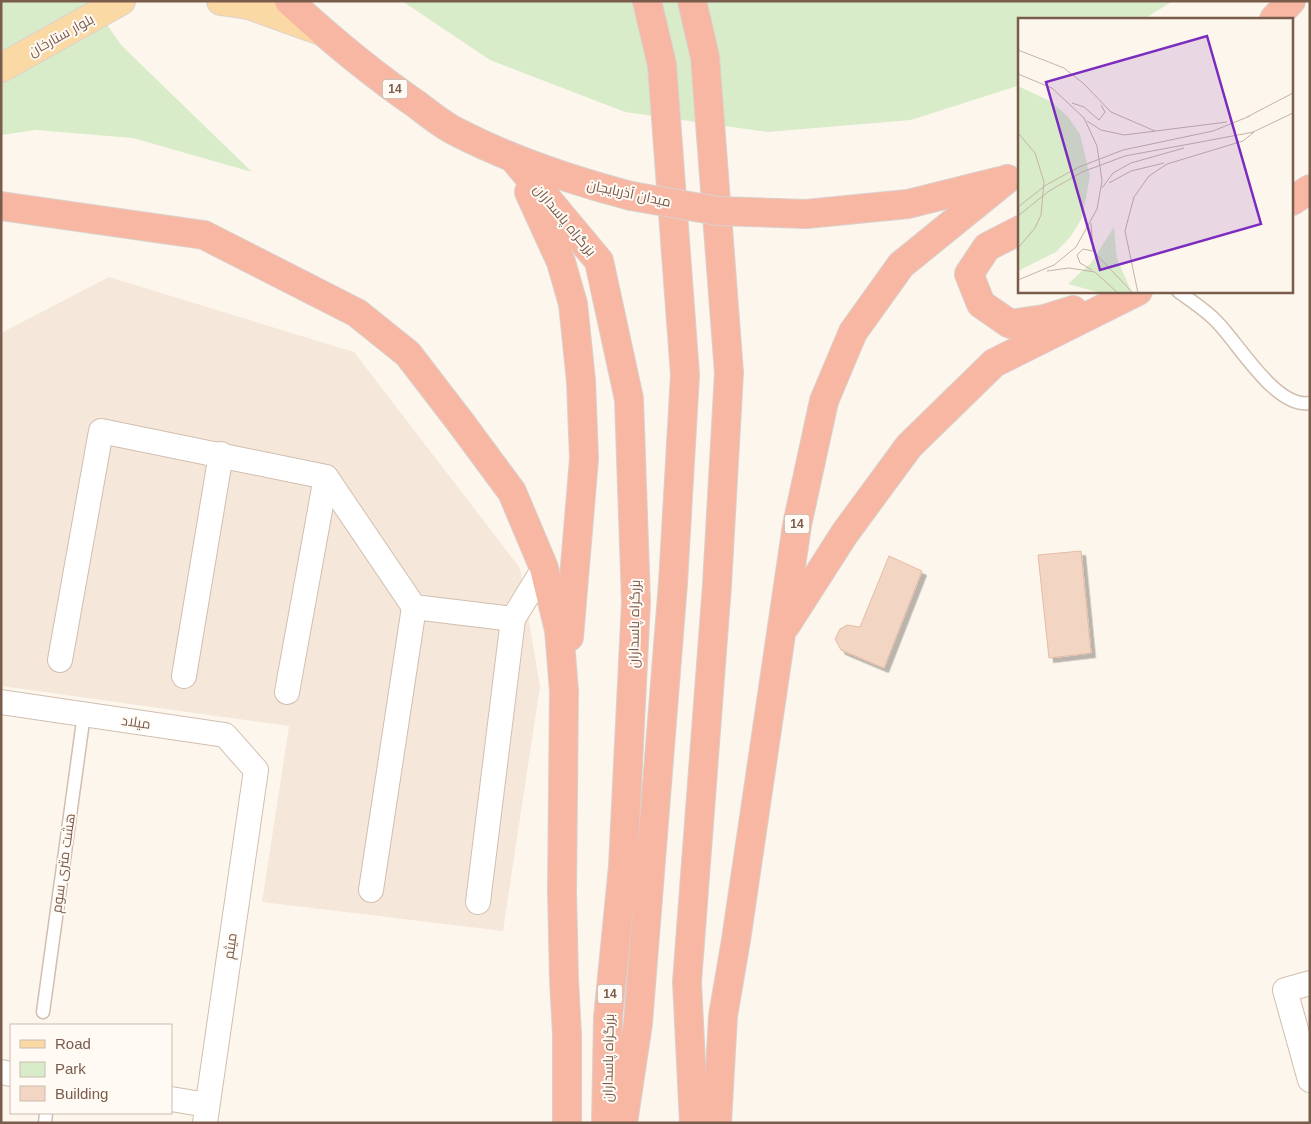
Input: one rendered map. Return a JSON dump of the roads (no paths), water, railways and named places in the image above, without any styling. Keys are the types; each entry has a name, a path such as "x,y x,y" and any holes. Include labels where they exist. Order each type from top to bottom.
{"highway":[{"name":"میدان آذربایجان","path":"289,1 321,31 399,92 452,129 514,159 572,180 631,196 718,211 806,214 908,204 1013,176"},
{"path":"623,1123 638,1023 674,584 685,375 662,65 647,1"},
{"path":"692,1 705,57 729,373 717,585 687,982 694,1123"},
{"path":"1275,18 1291,1"},
{"path":"514,159 561,262 573,304 581,381 584,459 564,691 562,892 564,979 568,1035 567,1123"},
{"name":"بزرگراه پاسداران","path":"514,159 599,261 629,399 636,602 623,866 608,1018 606,1123"},
{"name":"14","path":"717,1123 723,1016 797,525 824,401 853,332 901,265 1013,176"},
{"path":"1294,200 1310,189"},
{"path":"1,206 204,235 357,312 408,354 512,492 544,568 559,630 564,691"},
{"path":"1018,231 986,247 969,274 981,304 1010,324 1044,319 1134,293"},
{"name":"14","path":"782,632 845,534 908,446 994,364 1134,293"}],"main road":[{"name":"بلوار ستارخان","path":"1,68 122,1"},
{"path":"221,1 249,5 321,31"}],"street":[{"path":"60,660 101,430 326,477 414,607 371,890"},
{"path":"184,676 221,454"},
{"path":"288,692 326,477"},
{"path":"478,902 513,620 544,568"},
{"path":"414,607 513,620"},
{"name":"میلاد","path":"1,702 225,735 256,770"},
{"name":"میثم","path":"206,1114 256,770"},
{"path":"1310,983 1285,990 1310,1080"},
{"path":"172,1099 206,1114"}],"lane":[{"path":"1179,292 1217,321 1270,386 1287,398 1303,404 1310,403"},
{"name":"هشت متری سوم","path":"42,1012 84,714"}]}
